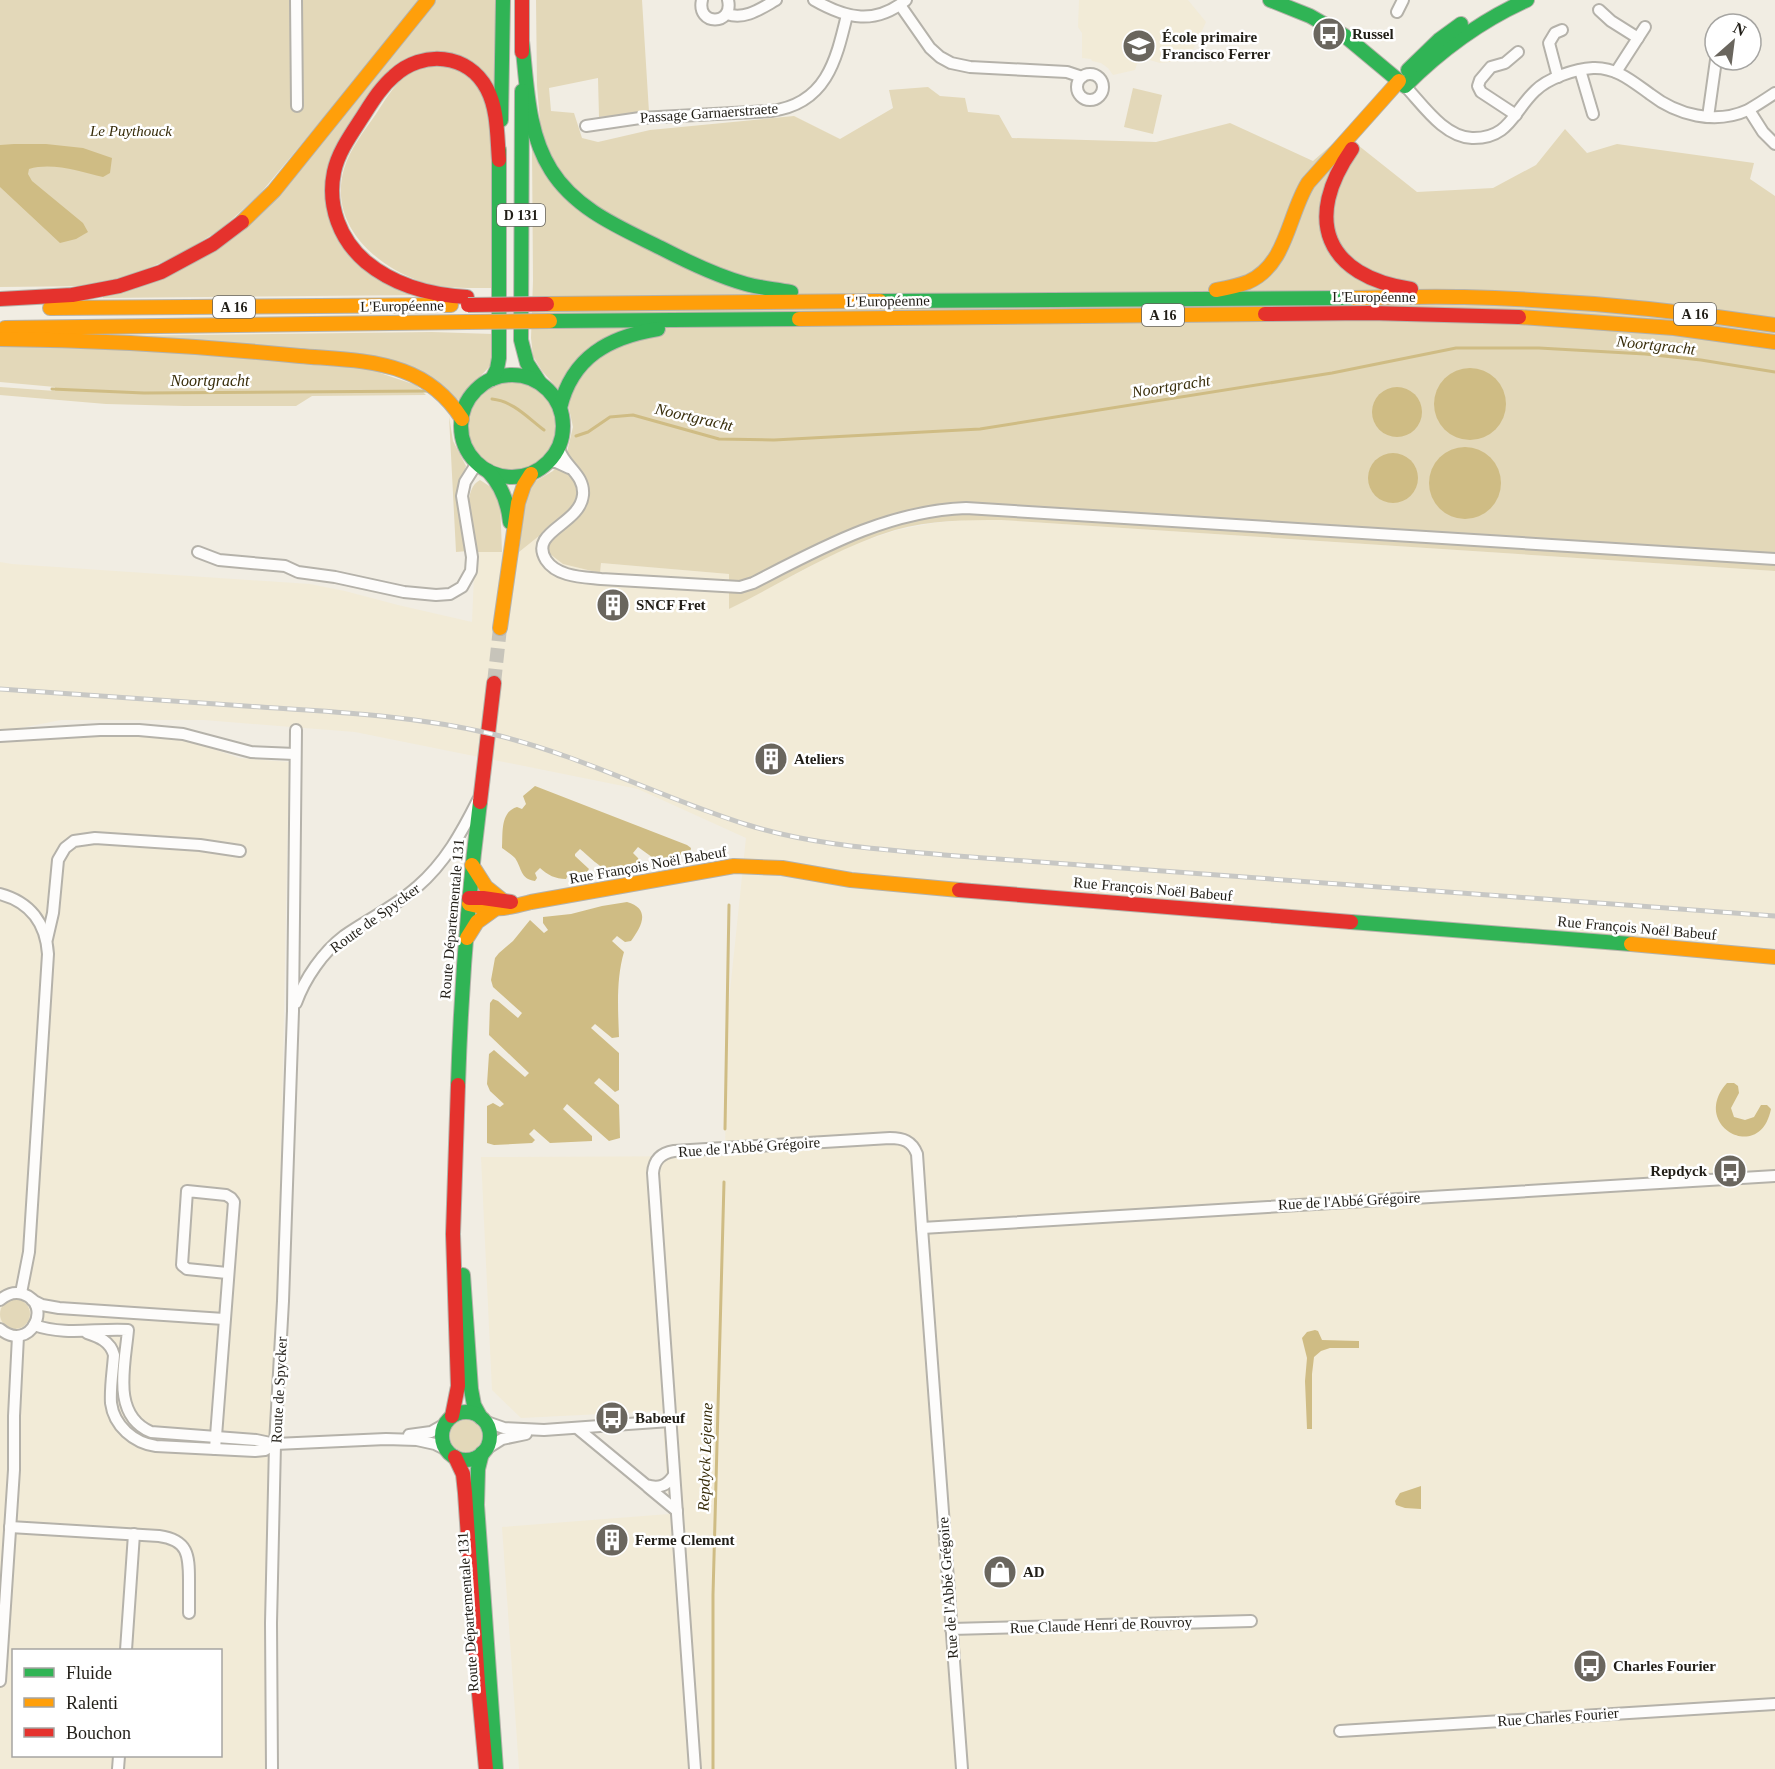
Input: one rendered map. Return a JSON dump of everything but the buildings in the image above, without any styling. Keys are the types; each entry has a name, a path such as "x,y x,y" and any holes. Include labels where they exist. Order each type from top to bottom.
{"main road":[{"path":"0,299 72,295 119,286 168,269 219,240 252,214 274,191 428,0"},
{"name":"D 131","path":"492,379 498,366 500,352 499,160 503,0"},
{"name":"D 131","path":"522,0 521,340 527,366 540,383"},
{"path":"1270,0 1300,5 1345,36 1402,84"},
{"path":"1509,0 1475,16 1451,31 1422,56 1345,158 1331,184 1326,202 1326,219 1331,240 1340,256 1363,275 1392,285 1418,289 1469,290 1544,300"},
{"path":"1064,299 1217,290 1240,285 1257,278 1277,257 1308,183 1402,84 1457,38 1502,10 1527,0"},
{"path":"522,41 532,121 539,147 558,181 591,211 684,260 746,284 783,292 895,300"},
{"path":"467,301 408,287 384,275 363,260 346,242 336,219 332,196 334,172 352,133 386,84 410,64 431,58 456,61 472,70 485,84 495,110 499,160"},
{"name":"L'Européenne","path":"0,308 467,301 650,303 1471,297 1615,306 1775,325"},
{"path":"1615,306 1679,305 1775,314"},
{"name":"L'Européenne","path":"0,328 1358,314 1474,315 1617,322 1775,342"},
{"path":"560,408 565,387 579,368 595,353 621,338 646,330 775,319"},
{"path":"0,339 129,342 259,351 374,364 404,371 425,382 454,407 462,419"},
{"path":"500,628 520,495 524,483 531,474 548,462 559,448 563,428 560,408 553,395 540,383 517,375 501,376 479,387 464,410 461,431 469,454 500,485 507,497 510,550"},
{"path":"482,467 508,477 531,474"},
{"name":"Route Départementale 131","path":"449,1420 458,1386 453,1255 458,1058 465,943 479,797 494,683"},
{"path":"472,865 489,890 508,902"},
{"name":"Rue François Noël Babeuf","path":"469,901 483,908 508,908 712,869 755,866 897,885 1775,957"},
{"name":"Rue François Noël Babeuf","path":"469,901 483,898 508,902 531,902"},
{"path":"465,943 477,922 495,909"},
{"name":"Route Départementale 131","path":"456,1159 470,1382 474,1405 482,1419"},
{"path":"467,1412 482,1419 489,1433 489,1441 484,1451 471,1459 462,1459 451,1453 442,1437 449,1420 467,1412"},
{"name":"Route Départementale 131","path":"484,1451 478,1469 477,1498 496,1769"},
{"name":"Route Départementale 131","path":"451,1453 463,1474 486,1769"}],"street":[{"path":"296,0 297,106"},
{"path":"702,0 702,10 708,18 718,20 727,14 728,0"},
{"path":"727,14 747,15 776,0"},
{"path":"814,0 830,9 860,17 886,13 903,2 930,48 951,63 970,67 1067,72 1082,77"},
{"path":"1397,12 1403,0"},
{"path":"1599,10 1611,21 1638,38"},
{"name":"Passage Garnaerstraete","path":"586,126 640,118 771,111 788,107 813,92 828,76 837,57 847,15"},
{"path":"1616,72 1645,27"},
{"path":"1558,77 1549,43 1555,33 1562,30"},
{"path":"1516,115 1481,92 1478,86 1491,67 1505,63 1518,52"},
{"path":"1402,84 1444,126 1456,134 1480,137 1497,133 1506,127 1537,89 1558,77 1580,70 1602,68 1616,72 1671,108 1688,114 1708,117 1726,117 1749,110 1775,93"},
{"path":"1580,70 1593,114"},
{"path":"1708,117 1714,72"},
{"path":"1749,110 1763,132 1775,144"},
{"path":"559,448 562,458 579,476 583,486 583,498 576,513 546,537 542,547 543,554 551,566 559,571 601,579 740,587 753,583 824,546 876,525 916,514 966,508 1775,559"},
{"path":"548,462 560,463 574,471"},
{"path":"198,552 219,560 285,566 298,572 404,592 436,596 450,594 462,587 471,571 472,557 462,496 465,482 482,467"},
{"path":"0,736 100,730 145,730 183,734 251,752 295,754"},
{"name":"Route de Spycker","path":"272,1769 271,1640 275,1443 284,1301 293,1011 296,730"},
{"name":"Route de Spycker","path":"293,1011 308,979 332,947 410,893 438,866 461,833 479,797"},
{"path":"21,1293 29,1252 48,954 47,940 54,909 58,860 67,846 74,841 95,838 200,845 240,851"},
{"path":"0,894 21,902 32,910 47,940"},
{"name":"Rue de l'Abbé Grégoire","path":"695,1769 652,1173 661,1156 674,1151 878,1138 902,1139 911,1144 917,1154 962,1769"},
{"name":"Rue de l'Abbé Grégoire","path":"922,1228 1775,1176"},
{"path":"216,1449 227,1273 234,1205 233,1200 223,1194 187,1191 182,1265 187,1269 227,1273"},
{"path":"0,1300 11,1293 21,1293 42,1305 59,1308 224,1319"},
{"path":"32,1300 36,1308 36,1322"},
{"path":"0,1329 8,1335 18,1336 28,1332 51,1310 59,1308"},
{"path":"36,1322 49,1330 81,1332 128,1330 123,1396 130,1414 140,1426 155,1433 275,1443 386,1439 426,1442 451,1453"},
{"path":"81,1332 100,1338 112,1348 114,1355 111,1404 117,1420 128,1433 139,1441 152,1445 258,1451 275,1443"},
{"path":"0,1681 14,1470 18,1336"},
{"path":"482,1419 504,1428 544,1430 670,1421"},
{"path":"386,1439 431,1432 449,1420"},
{"path":"577,1428 677,1510"},
{"path":"484,1451 501,1439 544,1430"},
{"path":"643,1483 659,1487 669,1482 674,1475"},
{"path":"10,1527 167,1537 180,1543 185,1549 189,1563 189,1613"},
{"path":"126,1649 134,1534"},
{"name":"Rue Claude Henri de Rouvroy","path":"951,1629 1251,1621"},
{"name":"Rue Charles Fourier","path":"1340,1731 1775,1704"}],"shaded area":[{"name":"École primaire Francisco Ferrer","path":"1079,0 1188,0 1206,22 1188,60 1160,63 1146,59 1145,62 1137,64 1135,70 1113,75 1101,63 1082,58 1082,33 1078,27"},
{"path":"46,144 83,148 112,158 110,173 103,177 57,167 29,169 28,174 32,181 83,223 88,232 76,239 60,243 0,187 0,145"},
{"path":"1470,368 1490,374 1500,384 1506,404 1500,424 1490,434 1470,440 1450,434 1440,424 1434,404 1440,384 1450,374"},
{"path":"1392,387 1402,387 1415,394 1422,407 1422,417 1415,430 1402,437 1392,437 1383,433 1376,426 1372,417 1372,407 1376,398 1383,391"},
{"path":"1465,447 1485,453 1495,463 1501,483 1495,503 1485,513 1465,519 1445,513 1435,503 1429,483 1435,463 1445,453"},
{"path":"1388,453 1398,453 1411,460 1418,473 1418,483 1411,496 1398,503 1388,503 1379,499 1372,492 1368,483 1368,473 1372,464 1379,457"},
{"path":"965,520 1001,520 1775,571 1775,1769 519,1769 502,1527 669,1514 662,1411 521,1418 492,1390 481,1157 725,1156 727,1020 746,838 638,789 355,732 204,720 61,720 0,732 0,562 310,584 472,622 475,552 519,552 539,536 550,554 563,564 600,573 601,563 730,574 729,609 858,543 897,530"},
{"path":"110,735 169,737 199,744 239,758 289,762 279,1258 268,1483 265,1641 267,1769 0,1769 0,742"},
{"path":"535,786 687,845 691,848 690,853 656,860 638,847 633,853 639,861 636,864 610,869 600,866 580,849 575,856 589,869 587,872 568,875 566,879 562,879 540,868 535,873 537,878 535,881 530,880 524,875 515,858 502,848 502,836 508,813 517,807 522,809 526,804 523,796"},
{"path":"627,902 639,909 642,918 631,941 625,942 617,936 612,941 624,952 619,983 619,1037 612,1038 595,1024 591,1028 619,1053 619,1090 615,1092 599,1078 594,1083 619,1105 620,1138 609,1141 567,1104 563,1109 592,1136 592,1141 550,1143 534,1129 529,1134 535,1140 532,1143 494,1145 487,1143 487,1106 493,1103 500,1107 504,1104 490,1091 487,1084 489,1054 494,1050 525,1077 529,1073 489,1035 490,1003 493,999 518,1018 522,1013 493,987 491,980 495,958 530,920 544,933 548,930 543,923 543,917 571,914"},
{"path":"1727,1083 1734,1083 1738,1086 1739,1093 1731,1108 1734,1117 1745,1120 1754,1117 1761,1105 1767,1105 1771,1109 1764,1126 1754,1134 1742,1136 1731,1133 1721,1124 1716,1113 1718,1098"},
{"path":"1318,1331 1322,1340 1359,1341 1359,1348 1330,1348 1314,1357 1312,1429 1307,1429 1305,1381 1307,1358 1302,1338 1307,1332"},
{"path":"1421,1486 1421,1509 1396,1505 1395,1501 1400,1493"}],"green space":[{"name":"Le Puythouck","path":"0,0 422,0 259,195 221,229 179,255 137,273 91,286 0,287"},
{"path":"434,0 496,0 496,89 421,56 337,149 332,226 419,295 103,298 103,296 213,249"},
{"path":"536,0 642,0 649,112 599,117 598,78 549,88 551,111 574,113 582,138 598,142 650,130 794,116 840,139 893,108 889,90 928,87 940,96 965,98 968,112 999,115 1012,138 1156,142 1230,123 1313,161 1344,134 1417,192 1493,188 1536,165 1565,129 1587,153 1617,144 1754,163 1750,179 1775,196 1775,571 1001,520 961,521 935,522 873,537 729,609 729,574 601,563 600,573 563,564 550,554 539,536 519,552 525,502 529,489 534,482 553,471 567,452 573,427 567,399 542,371 533,356 531,338 532,147 540,122"},
{"path":"442,65 462,73 472,81 485,98 489,111 494,288 439,286 404,275 372,254 359,240 349,225 343,208 341,189 344,169 358,140 385,100 402,79 416,69"},
{"path":"1133,88 1162,95 1153,134 1124,127"},
{"path":"432,332 493,334 492,364 460,401 434,381 116,336"},
{"path":"0,346 195,352 365,368 416,385 426,395 312,396 296,406 184,406 106,404 0,395 0,387 55,391 55,387 0,382"},
{"path":"512,381 529,385 544,394 553,409 557,426 553,443 544,458 529,467 512,471 495,467 480,458 471,443 467,426 471,409 480,394 495,385"},
{"path":"449,416 453,441 466,466 459,488 459,510 468,551 456,552"},
{"path":"480,480 497,491 500,499 502,552 475,552 469,502 474,485"},
{"path":"15,1299 26,1303 30,1314 26,1325 15,1329 4,1325 0,1314 4,1303"},
{"path":"466,1420 477,1425 482,1436 477,1447 466,1452 455,1447 450,1436 455,1425"}],"waterway":[{"name":"Noortgracht","path":"576,436 588,432 610,417 633,415 719,439 774,440 980,429 1332,373 1456,348 1539,348 1645,354 1775,372"},
{"name":"Noortgracht","path":"52,389 144,393 427,391"},
{"name":"Noortgracht","path":"492,399 507,403 544,430"},
{"name":"Repdyck Lejeune","path":"725,1129 729,905"},
{"name":"Repdyck Lejeune","path":"713,1769 713,1595 724,1182"}],"tunnel":[{"path":"494,683 500,628"}],"railway":[{"path":"0,689 349,713 464,728 557,753 748,825 796,837 845,845 944,855 1775,916"}],"traffic: fast":[{"path":"501,120 503,0"},
{"path":"1270,0 1310,16 1345,36 1405,86 1462,37 1493,17 1527,0"},
{"path":"1408,70 1439,40 1461,24"},
{"path":"522,41 529,107 537,140 551,170 573,196 615,225 703,268 746,284 791,292"},
{"path":"522,91 521,340 527,363 540,383"},
{"path":"492,379 499,358 499,150"},
{"path":"880,301 1354,298"},
{"path":"550,321 799,319"},
{"path":"560,408 573,375 595,352 624,338 658,329"},
{"path":"512,375 532,379 548,390 559,406 563,426 559,446 548,462 532,473 512,477 492,473 476,462 465,446 461,426 465,406 476,390 492,379 512,375"},
{"path":"488,471 497,482 503,495 510,522"},
{"path":"458,1085 466,944 480,802"},
{"path":"1351,922 1631,944"},
{"path":"463,1275 471,1389 474,1405 481,1418"},
{"path":"466,1412 483,1419 490,1436 483,1453 466,1460 449,1453 442,1436 449,1419 466,1412"},
{"path":"482,1453 478,1469 477,1505 496,1769"}],"traffic: slow":[{"path":"242,222 274,191 428,0"},
{"path":"1216,290 1248,282 1271,264 1279,252 1308,183 1399,81"},
{"path":"1354,298 1450,297 1542,300 1659,310 1775,325"},
{"path":"547,304 880,301"},
{"path":"50,308 451,305"},
{"path":"799,319 1265,314"},
{"path":"1519,317 1674,328 1775,342"},
{"path":"467,322 550,321"},
{"path":"5,328 467,322"},
{"path":"0,339 150,344 365,362 390,367 421,379 444,397 462,419"},
{"path":"500,628 518,503 524,485 531,474"},
{"path":"472,865 486,887 501,899"},
{"path":"469,904 487,908 506,908 734,866 782,868 851,880 959,890"},
{"path":"467,938 477,922 495,909"},
{"path":"1631,944 1775,957"}],"traffic: jam":[{"path":"522,0 522,52"},
{"path":"467,297 413,288 389,277 366,262 349,243 338,222 332,197 334,172 346,143 385,85 405,68 431,59 457,62 479,77 491,97 495,114 499,160"},
{"path":"1352,149 1337,175 1328,199 1326,221 1331,240 1342,257 1359,271 1382,282 1411,289"},
{"path":"0,299 72,295 119,286 161,272 213,244 242,222"},
{"path":"468,305 547,304"},
{"path":"1265,314 1370,313 1519,317"},
{"path":"480,802 494,683"},
{"path":"959,890 1351,922"},
{"path":"469,898 511,902"},
{"path":"452,1416 458,1386 453,1234 458,1085"},
{"path":"455,1457 463,1474 465,1493 486,1769"}],"place":[{"name":"Russel","path":"1329,34"},
{"name":"École primaire Francisco Ferrer","path":"1139,46"},
{"name":"SNCF Fret","path":"613,605"},
{"name":"Ateliers","path":"771,759"},
{"name":"Repdyck","path":"1730,1171"},
{"name":"Babœuf","path":"612,1418"},
{"name":"Ferme Clement","path":"612,1540"},
{"name":"AD","path":"1000,1572"},
{"name":"Charles Fourier","path":"1590,1666"}]}
